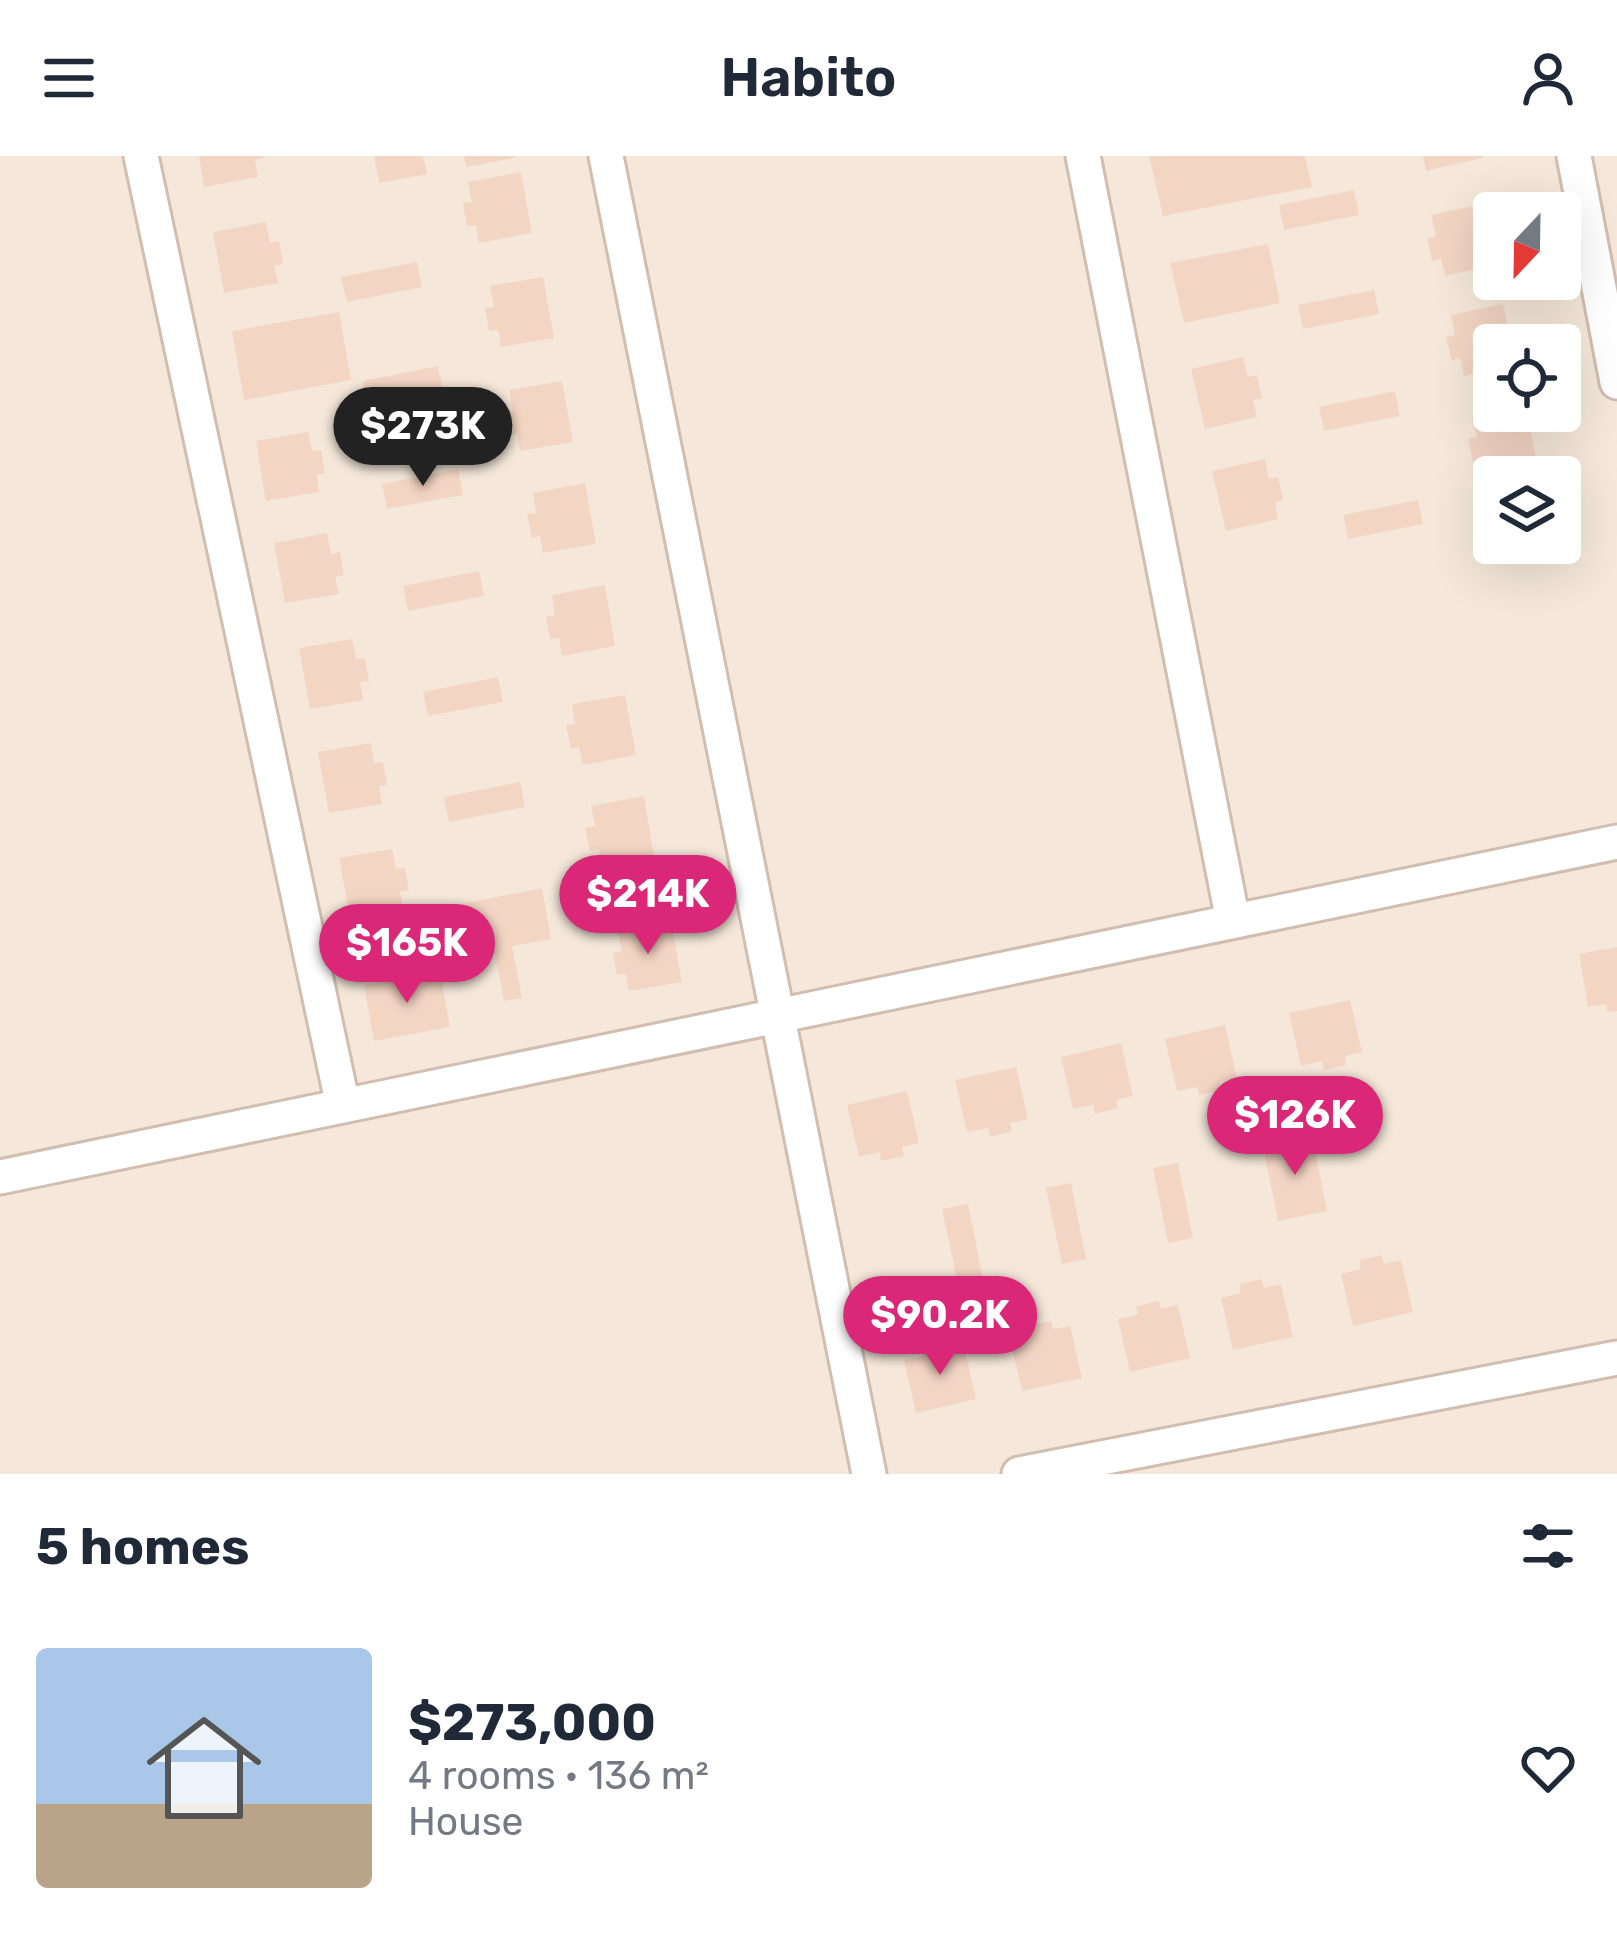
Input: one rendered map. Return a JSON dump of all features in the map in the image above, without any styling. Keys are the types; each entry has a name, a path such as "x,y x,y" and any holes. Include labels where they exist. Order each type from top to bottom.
{"street":[{"path":"141,156 343,1106"},
{"path":"606,156 869,1474"},
{"path":"1084,156 1233,921"},
{"path":"1574,156 1617,382"},
{"path":"0,1177 1617,842"},
{"path":"1019,1474 1617,1358"}],"shaded area":[{"path":"0,156 1617,156 1617,1474 0,1474"}],"building":[{"path":"199,156 264,158 255,160 258,177 204,187"},
{"path":"374,156 423,156 427,174 379,183"},
{"path":"464,156 514,156 514,158 466,167"},
{"path":"1149,156 1305,156 1312,187 1163,216"},
{"path":"1423,156 1482,156 1482,158 1426,171"},
{"path":"521,172 532,233 479,243 476,225 467,226 463,203 472,202 468,182"},
{"path":"1354,190 1359,215 1284,230 1279,205"},
{"path":"1473,206 1473,270 1445,276 1441,258 1432,261 1427,238 1436,236 1431,215"},
{"path":"266,222 270,243 279,241 283,264 274,266 278,283 224,293 213,232"},
{"path":"1268,244 1280,303 1184,323 1170,263"},
{"path":"417,262 422,287 347,302 341,277"},
{"path":"543,277 554,338 501,347 498,330 489,331 485,308 494,307 490,286"},
{"path":"1374,290 1379,314 1303,329 1298,305"},
{"path":"1503,304 1507,324 1473,324 1473,374 1464,376 1460,358 1452,360 1446,337 1455,335 1451,315"},
{"path":"339,312 351,380 244,400 232,331"},
{"path":"1243,357 1248,377 1257,375 1262,398 1253,400 1257,417 1205,429 1191,369"},
{"path":"438,366 443,391 368,406 363,381"},
{"path":"562,381 573,442 520,451 517,434 508,435 504,412 513,411 509,390"},
{"path":"1395,391 1400,416 1324,431 1319,407"},
{"path":"308,432 312,451 321,450 325,473 317,475 319,492 266,501 256,441"},
{"path":"1476,432 1531,432 1536,456 1473,456 1473,462 1468,439 1477,437"},
{"path":"1265,459 1269,479 1278,477 1283,500 1275,502 1278,519 1226,531 1212,471"},
{"path":"458,469 463,495 387,509 382,484"},
{"path":"585,483 596,544 543,553 540,536 532,538 527,514 536,513 533,493"},
{"path":"1418,500 1423,524 1348,539 1343,515"},
{"path":"327,533 331,554 340,552 344,575 335,577 339,594 285,603 274,543"},
{"path":"479,571 484,596 408,611 403,586"},
{"path":"605,585 615,646 562,656 559,638 550,639 546,616 555,615 552,595"},
{"path":"352,639 356,659 365,658 369,681 360,682 363,700 310,709 299,648"},
{"path":"498,677 503,702 428,716 423,692"},
{"path":"625,695 636,755 583,765 579,747 571,749 566,726 575,724 572,704"},
{"path":"371,743 374,763 383,762 387,785 379,786 382,804 329,813 318,752"},
{"path":"520,782 525,807 449,822 444,797"},
{"path":"644,796 654,857 601,867 599,849 590,851 585,828 595,826 591,806"},
{"path":"392,849 396,869 405,868 409,890 400,892 403,909 350,918 339,858"},
{"path":"542,888 551,939 512,946 522,998 504,1001 495,954 354,980 348,948 471,926 466,903"},
{"path":"671,921 682,982 629,991 626,974 617,975 613,953 622,951 618,931"},
{"path":"1617,947 1617,1011 1607,1012 1606,1004 1588,1007 1579,954"},
{"path":"440,972 450,1027 374,1041 364,985"},
{"path":"1350,1000 1362,1052 1345,1056 1346,1065 1324,1070 1322,1061 1301,1066 1289,1013"},
{"path":"1225,1025 1237,1078 1220,1082 1222,1090 1199,1095 1197,1087 1177,1091 1165,1039"},
{"path":"1121,1043 1133,1096 1116,1100 1118,1108 1095,1114 1093,1105 1073,1109 1061,1057"},
{"path":"1016,1067 1028,1119 1010,1123 1012,1131 990,1137 988,1128 967,1132 955,1080"},
{"path":"907,1091 919,1143 902,1147 904,1156 881,1161 880,1152 859,1157 847,1105"},
{"path":"1312,1135 1327,1211 1278,1221 1263,1146"},
{"path":"1178,1163 1193,1238 1168,1243 1153,1168"},
{"path":"1071,1183 1086,1259 1062,1264 1046,1188"},
{"path":"968,1204 983,1279 958,1284 942,1209"},
{"path":"1382,1255 1384,1264 1401,1260 1413,1312 1353,1326 1341,1274 1361,1269 1359,1260"},
{"path":"1262,1279 1264,1288 1281,1284 1293,1337 1233,1350 1221,1298 1241,1293 1239,1284"},
{"path":"1159,1301 1161,1309 1178,1305 1190,1358 1130,1372 1118,1319 1138,1315 1136,1306"},
{"path":"1051,1321 1053,1329 1070,1326 1082,1378 1022,1391 1010,1339 1030,1334 1028,1326"},
{"path":"945,1342 947,1351 964,1347 976,1399 916,1413 904,1360 924,1356 922,1347"}]}
